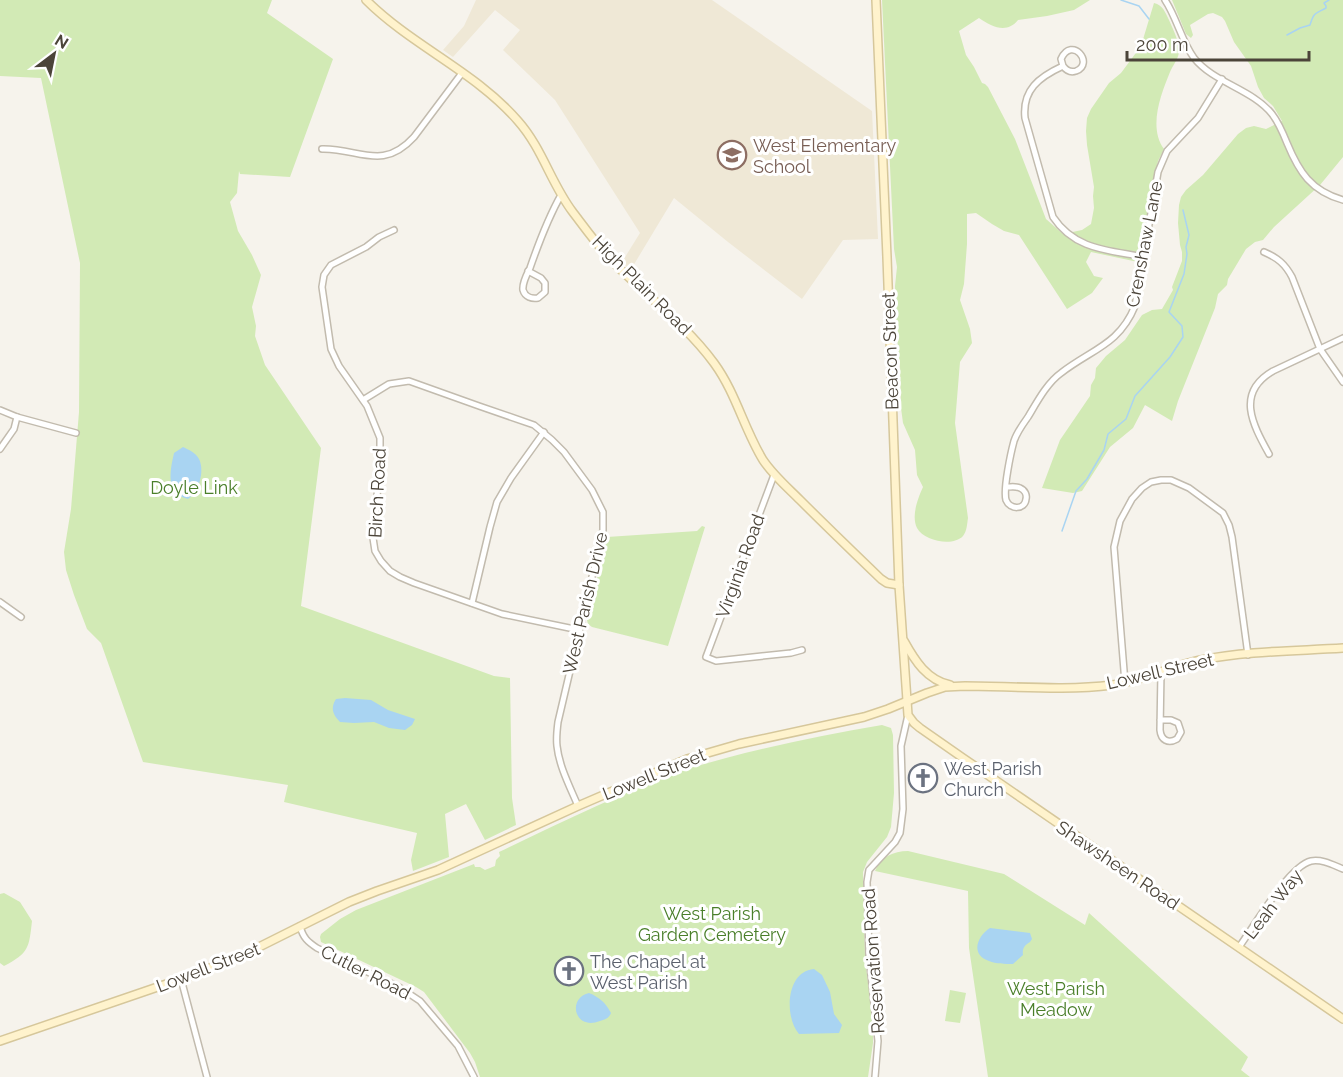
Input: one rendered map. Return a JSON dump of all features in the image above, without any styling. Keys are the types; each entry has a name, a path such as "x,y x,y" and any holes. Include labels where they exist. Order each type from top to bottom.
{"main road":[{"name":"High Plain Road","path":"366,0 385,17 508,110 527,132 561,195 614,263 694,338 715,364 764,462 833,534 881,579 898,585"},
{"name":"Beacon Street","path":"876,0 888,268 898,585 906,702"},
{"path":"902,638 918,665 930,676 939,682 956,686"},
{"name":"Lowell Street","path":"0,1041 181,979 246,954 349,902 438,870 578,806 707,752 864,717 945,687 1086,687 1125,683 1182,664 1202,660 1343,648"},
{"path":"906,702 908,715"},
{"name":"Shawsheen Road","path":"908,715 914,723 957,754 1343,1019"}],"street":[{"path":"1165,0 1192,56 1205,69 1264,106 1277,121 1293,157 1306,178 1322,191 1343,200"},
{"path":"1076,50 1082,55 1082,66 1078,71 1071,72 1063,66 1061,59 1065,52 1076,50"},
{"path":"1063,66 1044,76 1034,86 1024,110 1053,217 1070,236 1085,244 1144,257"},
{"path":"322,149 374,156 395,153 414,137 462,73"},
{"name":"Crenshaw Lane","path":"1007,487 1017,434 1046,388 1061,373 1114,338 1129,320 1135,306 1162,160 1167,151 1198,118 1222,79"},
{"path":"528,272 541,278 545,283 545,292 538,298 529,297 524,292 524,285 528,272 544,229 561,195"},
{"name":"Birch Road","path":"394,230 379,237 366,247 334,262 326,271 323,279 331,350 339,366 363,400 380,438 380,475 373,538 378,556 390,571 400,577 517,618 579,630"},
{"path":"1264,252 1276,257 1287,267 1320,349 1343,382"},
{"path":"1269,454 1251,417 1251,403 1255,389 1270,372 1343,338"},
{"name":"West Parish Drive","path":"363,400 389,384 410,381 530,423 544,432 564,452 600,504 604,518 601,538 558,722 557,748 560,761 578,806"},
{"path":"0,410 76,433"},
{"path":"0,449 14,429 17,417"},
{"path":"472,603 497,502 544,432"},
{"name":"Virginia Road","path":"774,474 706,657 716,661 802,650"},
{"path":"1125,683 1114,547 1120,521 1132,500 1142,488 1151,482 1171,480 1189,488 1223,513 1232,537 1248,655"},
{"path":"1007,487 1025,491 1027,498 1025,504 1016,508 1009,505 1006,499 1007,487"},
{"path":"0,602 21,617"},
{"path":"1160,720 1172,720 1178,723 1181,732 1177,740 1169,741 1163,738 1160,732 1160,720 1161,672"},
{"name":"Reservation Road","path":"875,1077 878,1041 869,956 867,882 869,870 896,842 900,833 903,810 901,746 908,715"},
{"name":"Leah Way","path":"1239,947 1293,873 1302,866 1313,861 1323,861 1343,869"},
{"name":"Cutler Road","path":"300,926 303,936 309,943 399,987 420,1001 458,1046 474,1077"},
{"path":"181,979 207,1077"}],"shaded area":[{"name":"West Elementary School","path":"476,0 712,0 872,111 878,239 843,240 802,299 674,198 630,271 622,262 640,233 555,100 503,50 520,30 495,10 453,57 443,50 464,26"}],"green space":[{"name":"Doyle Link","path":"0,0 272,0 267,13 333,59 290,177 240,174 239,171 237,193 230,202 238,231 261,275 252,307 256,326 255,336 265,365 321,448 301,606 494,676 510,678 512,798 516,825 485,840 466,804 445,814 449,857 413,871 411,860 417,833 284,802 288,785 143,762 101,643 87,629 66,570 64,552 71,509 79,412 80,263 41,78 0,76"},
{"path":"882,0 1090,0 1074,10 1018,20 1004,28 989,24 979,18 959,31 966,55 982,83 988,87 1015,139 1046,219 1063,234 1082,230 1091,224 1094,187 1087,145 1087,118 1109,83 1121,73 1141,46 1154,3 1160,5 1165,12 1176,35 1179,48 1158,110 1157,131 1164,149 1158,161 1138,262 1091,252 1086,262 1094,276 1103,278 1092,293 1067,309 1019,235 1004,231 976,213 967,214 964,284 960,300 970,329 972,343 960,362 955,423 968,518 963,536 946,542 932,539 921,533 915,523 916,507 923,487 917,475 915,450 903,423 901,408 896,328 897,267 894,249"},
{"path":"1172,0 1343,0 1343,157 1320,185 1263,240 1255,242 1246,249 1228,279 1227,285 1218,294 1215,308 1172,421 1145,405 1133,428 1110,447 1082,491 1073,493 1042,488 1060,440 1090,396 1096,368 1125,340 1142,315 1152,310 1162,309 1173,290 1172,287 1182,261 1178,223 1181,197 1238,134 1246,128 1254,126 1266,129 1282,121 1273,106 1264,98 1251,66 1234,42 1222,17 1213,13 1208,14 1190,25 1193,35 1191,38 1186,34"},
{"path":"702,526 705,527 668,646 592,627 588,624 587,620 607,537 697,531"},
{"name":"West Parish Garden Cemetery","path":"882,725 891,728 893,735 894,793 891,827 887,837 867,862 863,872 865,958 873,1024 868,1077 480,1077 470,1053 424,992 321,942 321,934 356,910 474,864 475,867 485,870 495,866 500,856 499,852 592,808 663,778 696,766 765,748"},
{"name":"West Parish Meadow","path":"908,851 1004,874 1085,925 1089,913 1248,1057 1241,1070 1250,1077 988,1077 969,948 968,891 875,871 888,856"},
{"path":"4,893 20,902 32,921 26,949 4,966 0,963 0,894"},
{"path":"950,990 966,993 960,1023 945,1021"}],"water":[{"path":"183,447 192,452 201,464 198,486 188,499 176,492 171,481 174,453"},
{"path":"336,699 371,700 388,710 415,719 412,725 405,730 389,728 374,722 340,722 334,714 333,705"},
{"path":"990,928 1030,933 1032,939 1024,947 1023,955 1013,964 992,962 983,958 978,950 979,940"},
{"path":"814,969 822,975 830,992 834,1014 842,1025 839,1033 799,1034 794,1026 790,1006 793,986 805,972"},
{"path":"589,993 599,998 607,1006 611,1013 607,1018 591,1023 579,1018 576,1013 578,1001"}],"waterway":[{"path":"1121,0 1139,6 1149,19"},
{"path":"1287,35 1310,25 1314,15 1326,8 1324,3 1329,0"},
{"path":"1062,531 1076,491 1087,479 1104,450 1108,434 1126,419 1135,396 1170,357 1183,337 1182,326 1169,312 1184,274 1187,254 1189,235 1183,210"}],"place":[{"name":"West Elementary School","path":"732,155"},
{"name":"West Parish Church","path":"923,778"},
{"name":"The Chapel at West Parish","path":"569,971"}]}
